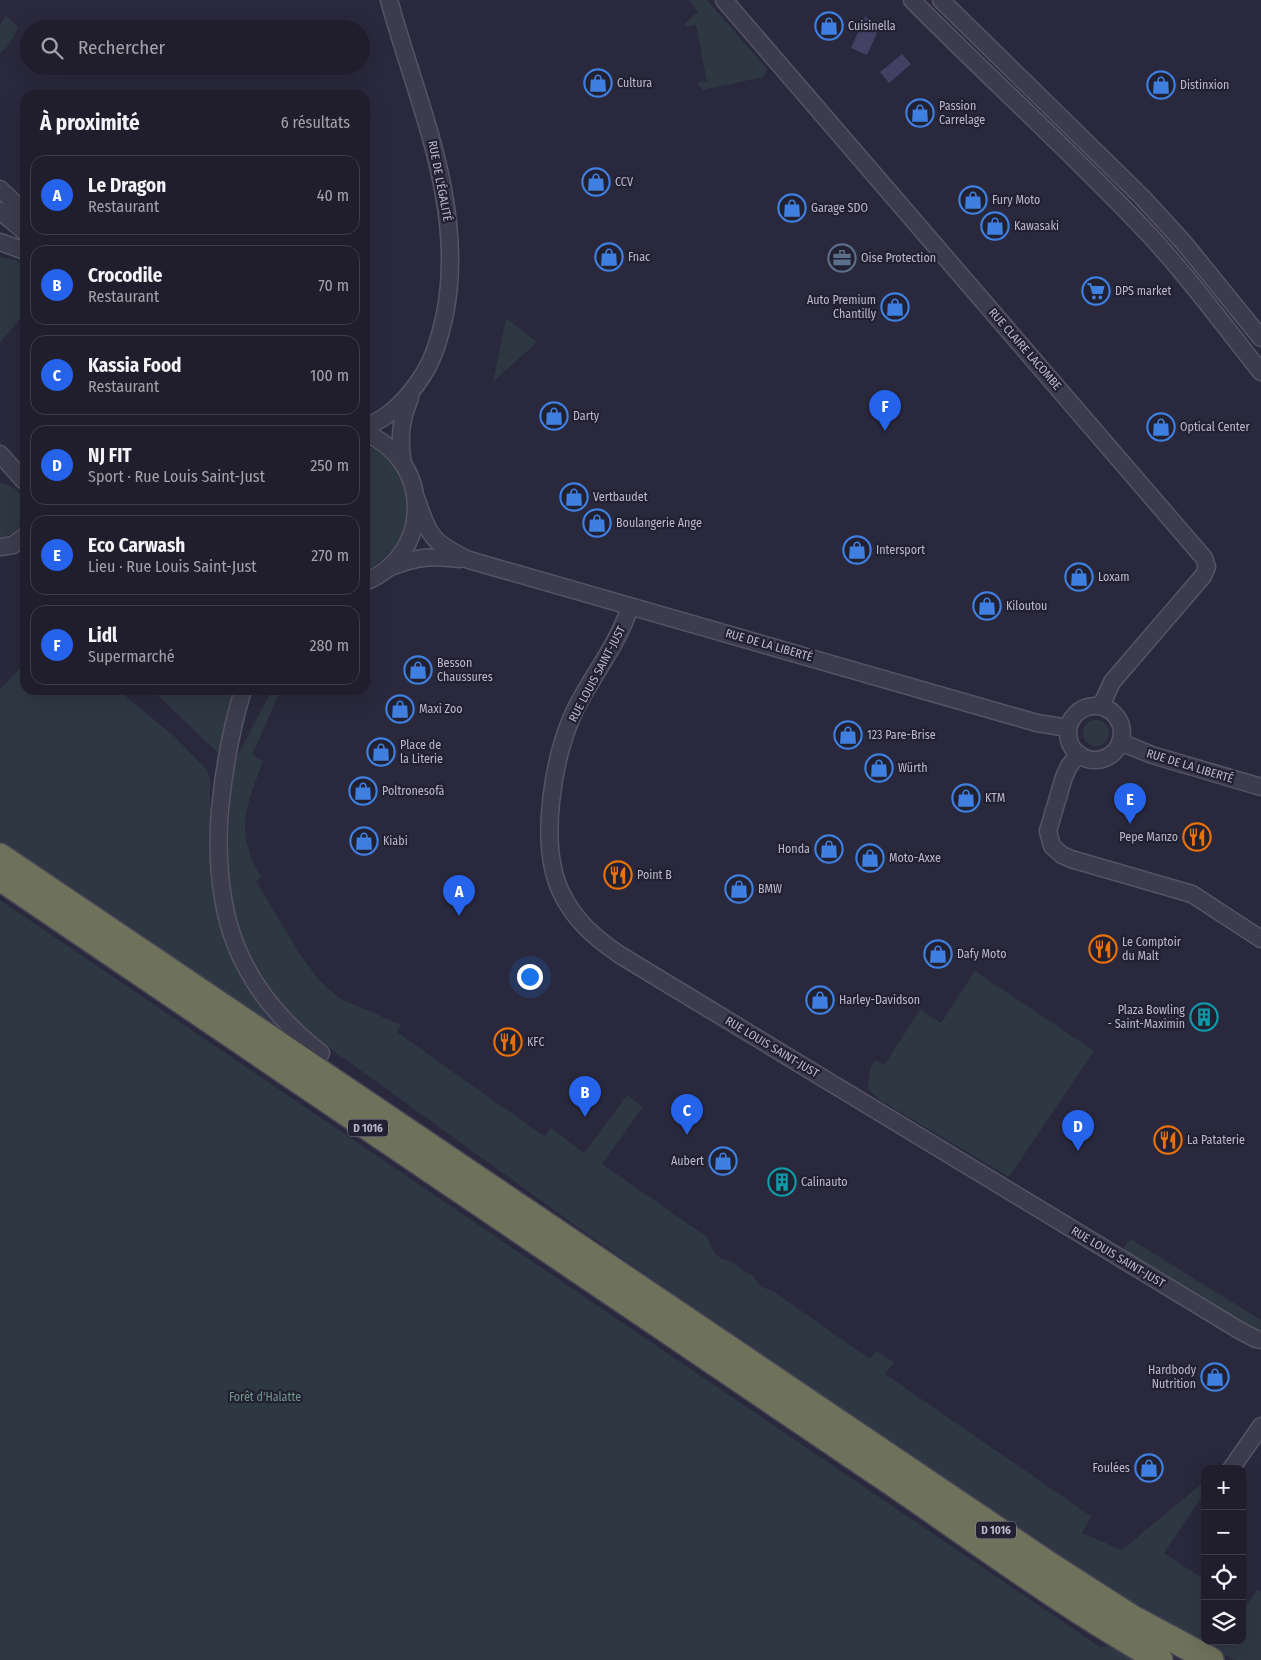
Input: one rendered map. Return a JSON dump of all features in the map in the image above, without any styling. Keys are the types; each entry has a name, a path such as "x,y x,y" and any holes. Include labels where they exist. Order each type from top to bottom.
{"highway":[{"name":"D 1016","path":"0,856 1071,1579 1131,1617 1211,1660"},
{"name":"D 1016","path":"0,878 1096,1622 1160,1660"},
{"path":"321,1053 384,1099 434,1150"}],"street":[{"name":"RUE DE L'ÉGALITÉ","path":"370,425 392,412 412,391 430,363 441,331 449,288 449,226 444,192 427,121 389,0"},
{"name":"RUE CLAIRE LACOMBE","path":"724,0 1204,558 1207,567 1203,576 1112,682 1101,706"},
{"path":"912,0 1108,191 1146,231 1261,372"},
{"path":"941,0 1142,197 1196,258 1261,338"},
{"path":"0,189 20,208"},
{"path":"0,211 20,228"},
{"path":"0,242 20,249"},
{"name":"RUE DE L'ÉGALITÉ","path":"404,464 400,444 400,429 412,391"},
{"path":"370,436 387,446 404,464"},
{"path":"0,454 20,477"},
{"name":"RUE DE LA LIBERTÉ","path":"404,464 412,480 425,523 434,539 452,552 470,560 1037,723 1068,728"},
{"path":"0,471 12,474 20,479"},
{"path":"370,579 387,569 403,551 412,535 416,517 416,498"},
{"path":"0,548 12,545 20,539"},
{"name":"RUE DE LA LIBERTÉ","path":"387,569 428,556 470,560"},
{"name":"RUE LOUIS SAINT-JUST","path":"630,607 622,631 570,721 554,779 551,814 553,865 560,889 573,914 598,939 620,955 1215,1316 1249,1336 1261,1340"},
{"path":"242,695 230,740 222,788 219,870 223,901 231,933 262,994 285,1022 321,1053"},
{"path":"1089,706 1101,706 1112,712 1120,722 1122,730 1120,742 1114,752 1102,758 1090,759 1079,754 1073,748 1069,741 1068,728 1078,711 1089,706"},
{"name":"RUE DE LA LIBERTÉ","path":"1120,742 1152,755 1261,787"},
{"path":"1079,754 1066,772 1050,822 1049,838 1056,851 1070,859 1192,894 1261,939"},
{"path":"1234,1465 1261,1426"}],"green space":[{"path":"689,0 707,0 767,69 763,77 703,90 697,83 707,81 696,25 685,27 685,23 698,12"},
{"path":"6,16 18,27 11,41 0,53 0,24"},
{"path":"0,257 20,262 20,318 0,343"},
{"path":"506,318 537,342 493,382"},
{"path":"370,447 384,456 397,471 405,489 407,507 404,526 396,543 383,559 370,568"},
{"path":"0,483 11,486 20,495 20,525 11,534 0,537"},
{"path":"20,668 20,695 124,695 176,738 207,770 210,780 210,875 221,930 241,979 297,1047 0,846 0,689"},
{"path":"157,695 232,695 228,706 219,754"},
{"path":"269,695 279,695 252,755 263,761 248,806 245,832 248,846 261,877 256,881 301,956 319,980 339,998 401,1025 397,1032 545,1137 551,1128 584,1153 627,1095 643,1107 602,1164 707,1237 715,1254 722,1259 730,1261 754,1277 761,1287 773,1291 870,1359 876,1351 894,1362 885,1374 1091,1516 1082,1533 1122,1550 1201,1484 1201,1498 1164,1553 1201,1577 1201,1643 1152,1619 855,1421 586,1233 299,1026 267,988 252,963 242,940 233,910 228,868 230,799 235,760"},
{"path":"1096,720 1105,724 1109,733 1105,742 1096,746 1087,742 1083,733 1087,724"},
{"name":"Forêt d'Halatte","path":"0,900 1100,1647 1115,1646 1142,1660 0,1660"},
{"path":"975,971 1094,1051 1009,1177 880,1100 868,1089 870,1070 875,1060 884,1065 920,1010 941,1023"},
{"path":"1132,1240 1261,1320 1261,1331 1250,1327 1124,1250 1127,1242"},
{"path":"1257,1590 1261,1592 1261,1660 1235,1660 1205,1645 1246,1645 1246,1606"}],"shaded area":[{"path":"865,17 881,24 867,55 851,48"},
{"path":"902,54 911,64 889,83 880,72"}],"place":[{"name":"Cuisinella","path":"829,26"},
{"name":"Cultura","path":"598,83"},
{"name":"Distinxion","path":"1161,85"},
{"name":"Passion Carrelage","path":"920,113"},
{"name":"CCV","path":"596,182"},
{"name":"Fury Moto","path":"973,200"},
{"name":"Garage SDO","path":"792,208"},
{"name":"Kawasaki","path":"995,226"},
{"name":"Fnac","path":"609,257"},
{"name":"Oise Protection","path":"842,258"},
{"name":"DPS market","path":"1096,291"},
{"name":"Auto Premium Chantilly","path":"895,307"},
{"name":"Darty","path":"554,416"},
{"name":"Optical Center","path":"1161,427"},
{"name":"Lidl","path":"885,431"},
{"name":"Vertbaudet","path":"574,497"},
{"name":"Boulangerie Ange","path":"597,523"},
{"name":"Intersport","path":"857,550"},
{"name":"Loxam","path":"1079,577"},
{"name":"Kiloutou","path":"987,606"},
{"name":"Besson Chaussures","path":"418,670"},
{"name":"Maxi Zoo","path":"400,709"},
{"name":"123 Pare-Brise","path":"848,735"},
{"name":"Place de la Literie","path":"381,752"},
{"name":"Würth","path":"879,768"},
{"name":"Poltronesofà","path":"363,791"},
{"name":"KTM","path":"966,798"},
{"name":"Eco Carwash","path":"1130,824"},
{"name":"Pepe Manzo","path":"1197,837"},
{"name":"Kiabi","path":"364,841"},
{"name":"Honda","path":"829,849"},
{"name":"Moto-Axxe","path":"870,858"},
{"name":"Point B","path":"618,875"},
{"name":"BMW","path":"739,889"},
{"name":"Le Dragon","path":"459,916"},
{"name":"Le Comptoir du Malt","path":"1103,949"},
{"name":"Dafy Moto","path":"938,954"},
{"name":"Harley-Davidson","path":"820,1000"},
{"name":"Plaza Bowling - Saint-Maximin","path":"1204,1017"},
{"name":"KFC","path":"508,1042"},
{"name":"Crocodile","path":"585,1117"},
{"name":"Kassia Food","path":"687,1135"},
{"name":"La Pataterie","path":"1168,1140"},
{"name":"NJ FIT","path":"1078,1151"},
{"name":"Aubert","path":"723,1161"},
{"name":"Calinauto","path":"782,1182"},
{"name":"Hardbody Nutrition","path":"1215,1377"},
{"name":"Foulées","path":"1149,1468"}]}
